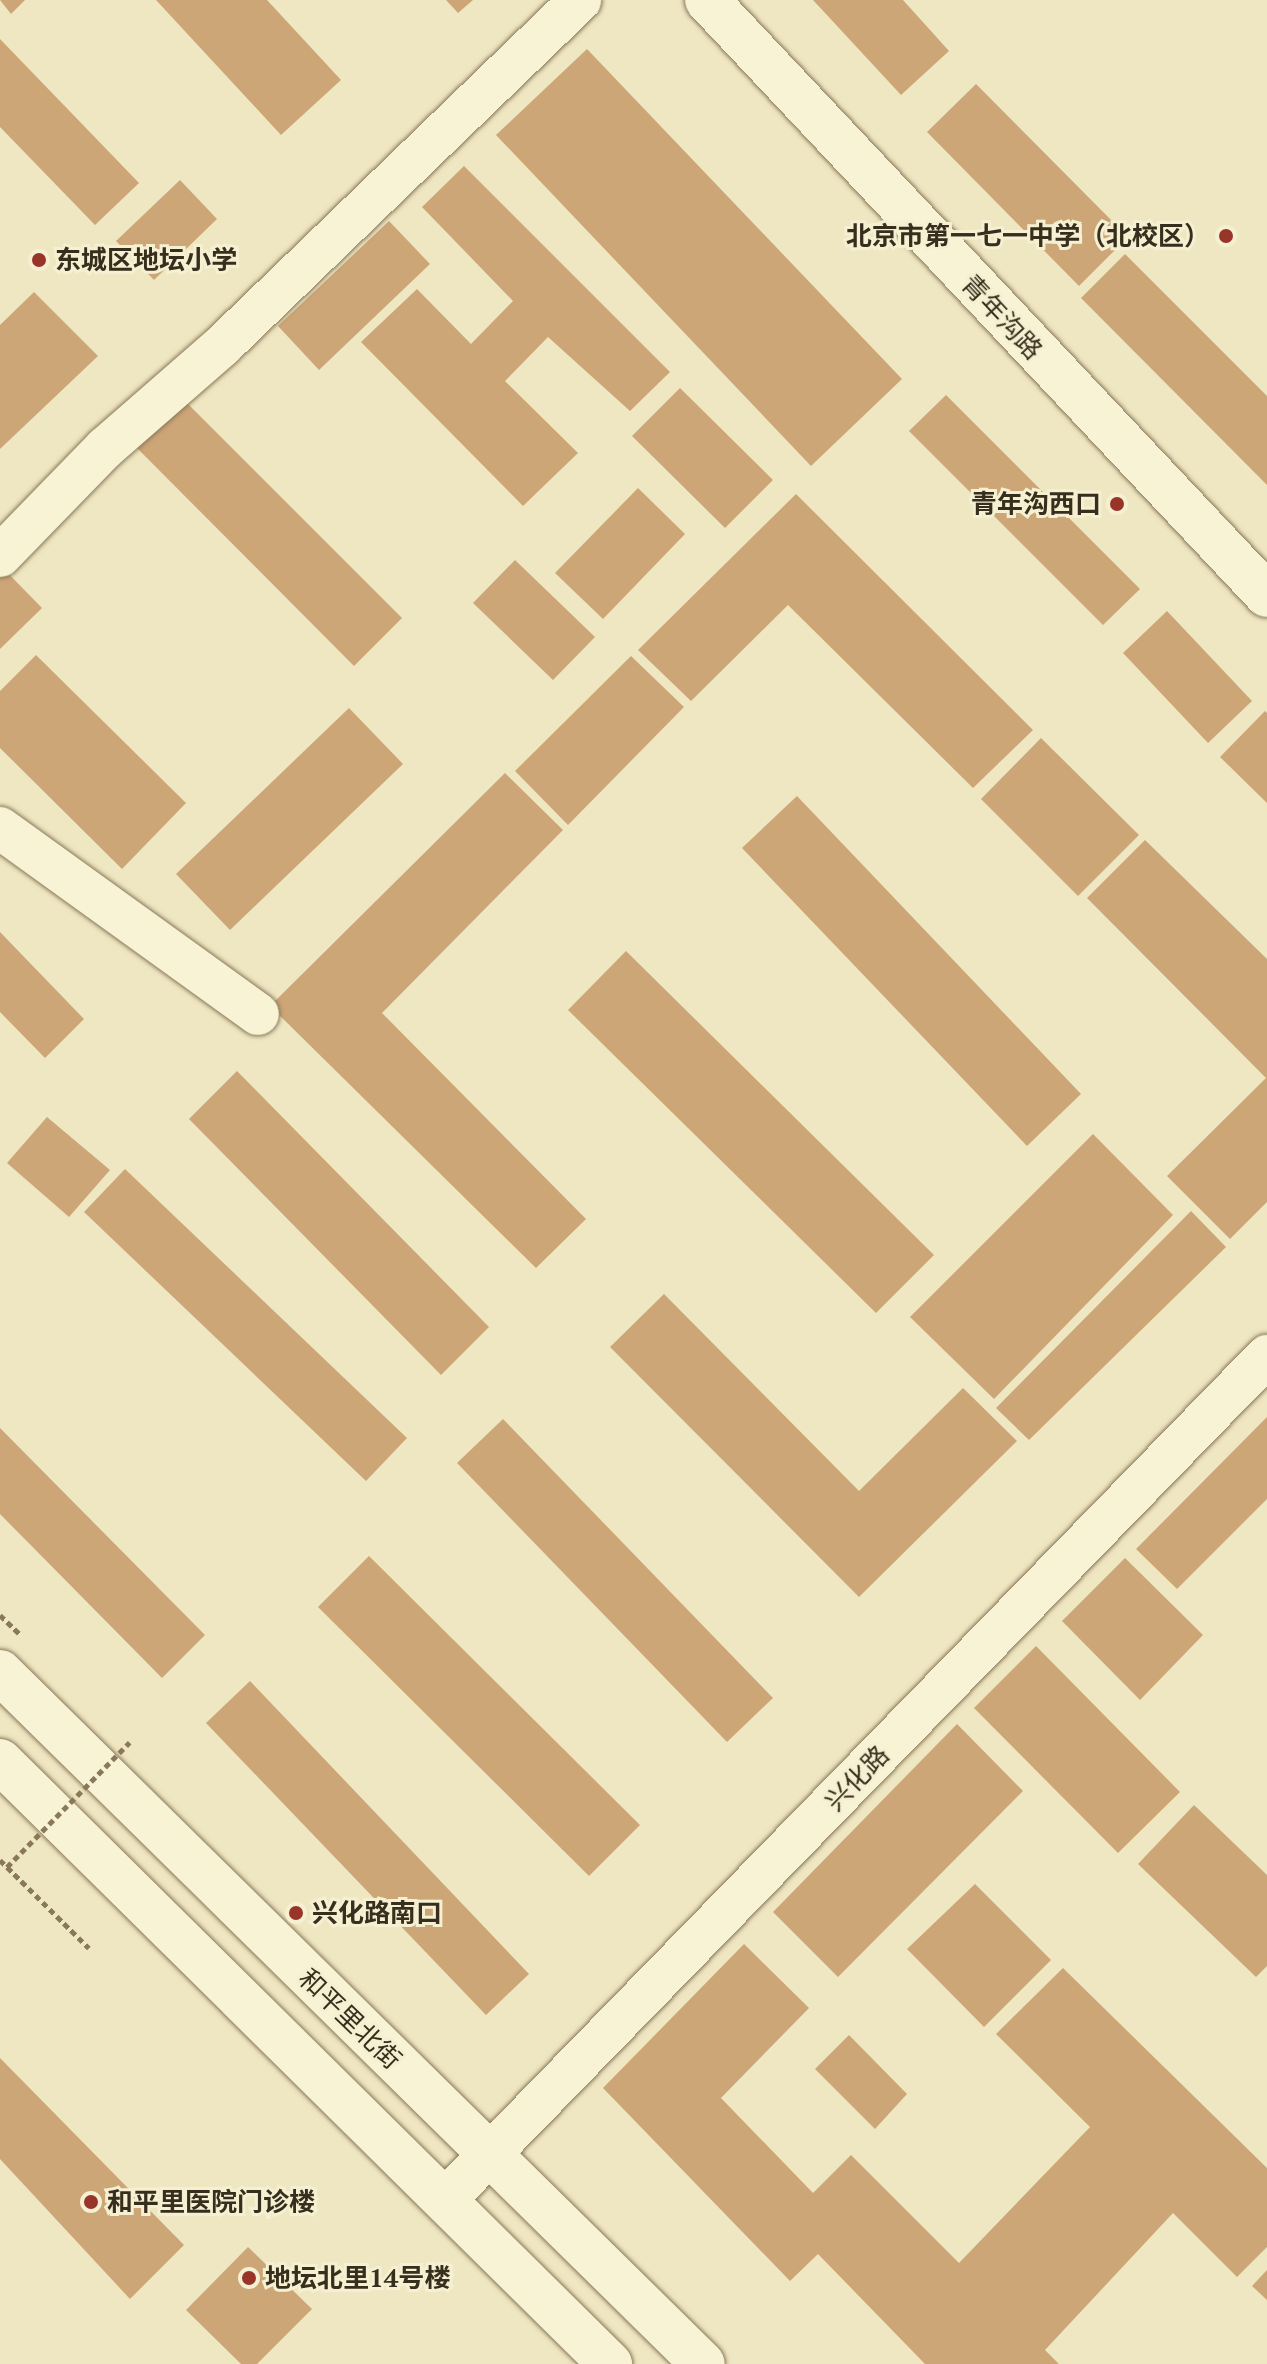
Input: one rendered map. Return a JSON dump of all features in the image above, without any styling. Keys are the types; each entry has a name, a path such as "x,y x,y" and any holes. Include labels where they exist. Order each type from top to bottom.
{"main road":[{"name":"青年沟路","path":"707,0 1267,595"},
{"name":"和平里北街","path":"0,1672 262,1935 491,2153 703,2364"},
{"path":"0,1761 610,2364"}],"street":[{"path":"0,556 105,448 222,346 580,0"},
{"path":"0,828 258,1014"},
{"name":"兴化路","path":"446,2199 1267,1356"}],"path":[{"path":"7,1867 130,1742"},
{"path":"0,1860 89,1948"}],"building":[{"path":"0,0 25,0 11,14"},
{"path":"156,0 267,0 341,80 281,135"},
{"path":"446,0 473,0 458,13"},
{"path":"813,0 903,0 949,51 901,95"},
{"path":"0,39 139,183 95,225 0,127"},
{"path":"587,49 902,379 811,466 496,135"},
{"path":"976,84 1128,237 1079,286 927,132"},
{"path":"464,166 670,372 630,411 548,337 505,381 578,453 523,506 361,342 417,289 471,344 513,301 422,207"},
{"path":"180,180 217,219 154,280 116,241"},
{"path":"389,221 430,264 319,370 278,326"},
{"path":"1125,254 1267,396 1267,485 1081,298"},
{"path":"34,292 98,356 0,449 0,325"},
{"path":"680,388 773,480 725,528 632,436"},
{"path":"946,395 1140,589 1103,625 909,431"},
{"path":"181,397 402,618 354,666 133,444"},
{"path":"638,488 685,534 603,619 555,573"},
{"path":"796,494 1033,730 973,788 788,605 691,701 638,650"},
{"path":"515,560 595,637 553,680 473,603"},
{"path":"0,565 42,608 0,649"},
{"path":"1167,611 1252,701 1208,743 1123,653"},
{"path":"36,655 186,803 122,869 0,748 0,691"},
{"path":"631,656 684,707 568,825 515,771"},
{"path":"349,708 403,764 230,930 176,874"},
{"path":"1265,711 1267,713 1267,803 1220,757"},
{"path":"1041,738 1139,835 1078,896 981,799"},
{"path":"505,773 563,830 382,1013 586,1219 536,1268 270,1006"},
{"path":"797,796 1081,1094 1027,1146 742,848"},
{"path":"1145,840 1267,959 1267,1202 1230,1239 1167,1176 1266,1078 1087,898"},
{"path":"0,932 84,1019 45,1058 0,1012"},
{"path":"626,951 934,1255 876,1313 568,1010"},
{"path":"237,1071 489,1327 441,1375 189,1119"},
{"path":"47,1117 110,1170 69,1217 7,1163"},
{"path":"1093,1134 1173,1215 994,1399 910,1317"},
{"path":"125,1169 407,1438 366,1481 84,1212"},
{"path":"1191,1211 1226,1247 1029,1440 996,1408"},
{"path":"664,1294 859,1491 963,1388 1017,1441 859,1597 610,1347"},
{"path":"1267,1417 1267,1499 1177,1589 1136,1549"},
{"path":"503,1419 773,1698 727,1742 457,1463"},
{"path":"0,1428 205,1635 162,1678 0,1514"},
{"path":"369,1556 640,1825 589,1876 318,1607"},
{"path":"1125,1558 1203,1635 1140,1700 1062,1621"},
{"path":"1036,1646 1180,1792 1118,1853 974,1708"},
{"path":"250,1681 529,1974 486,2015 206,1723"},
{"path":"957,1724 1023,1791 838,1977 773,1912"},
{"path":"1194,1805 1267,1875 1267,1966 1256,1977 1138,1864"},
{"path":"975,1884 1051,1960 984,2027 907,1949"},
{"path":"744,1944 809,2008 721,2098 813,2193 851,2155 959,2263 1090,2127 996,2034 1063,1968 1267,2168 1267,2247 1237,2277 1173,2213 1045,2350 1059,2364 925,2364 818,2254 790,2281 603,2088"},
{"path":"849,2035 907,2094 875,2129 815,2069"},
{"name":"和平里医院门诊楼","path":"0,2058 184,2245 130,2299 0,2159"},
{"name":"地坛北里14号楼","path":"248,2247 312,2309 257,2364 241,2364 186,2310"},
{"path":"1267,2270 1267,2300 1252,2286"}],"place":[{"name":"北京市第一七一中学（北校区）","path":"1226,236"},
{"name":"东城区地坛小学","path":"39,260"},
{"name":"青年沟西口","path":"1117,504"},
{"name":"兴化路南口","path":"296,1913"},
{"name":"和平里医院门诊楼","path":"91,2202"},
{"name":"地坛北里14号楼","path":"249,2278"}]}
